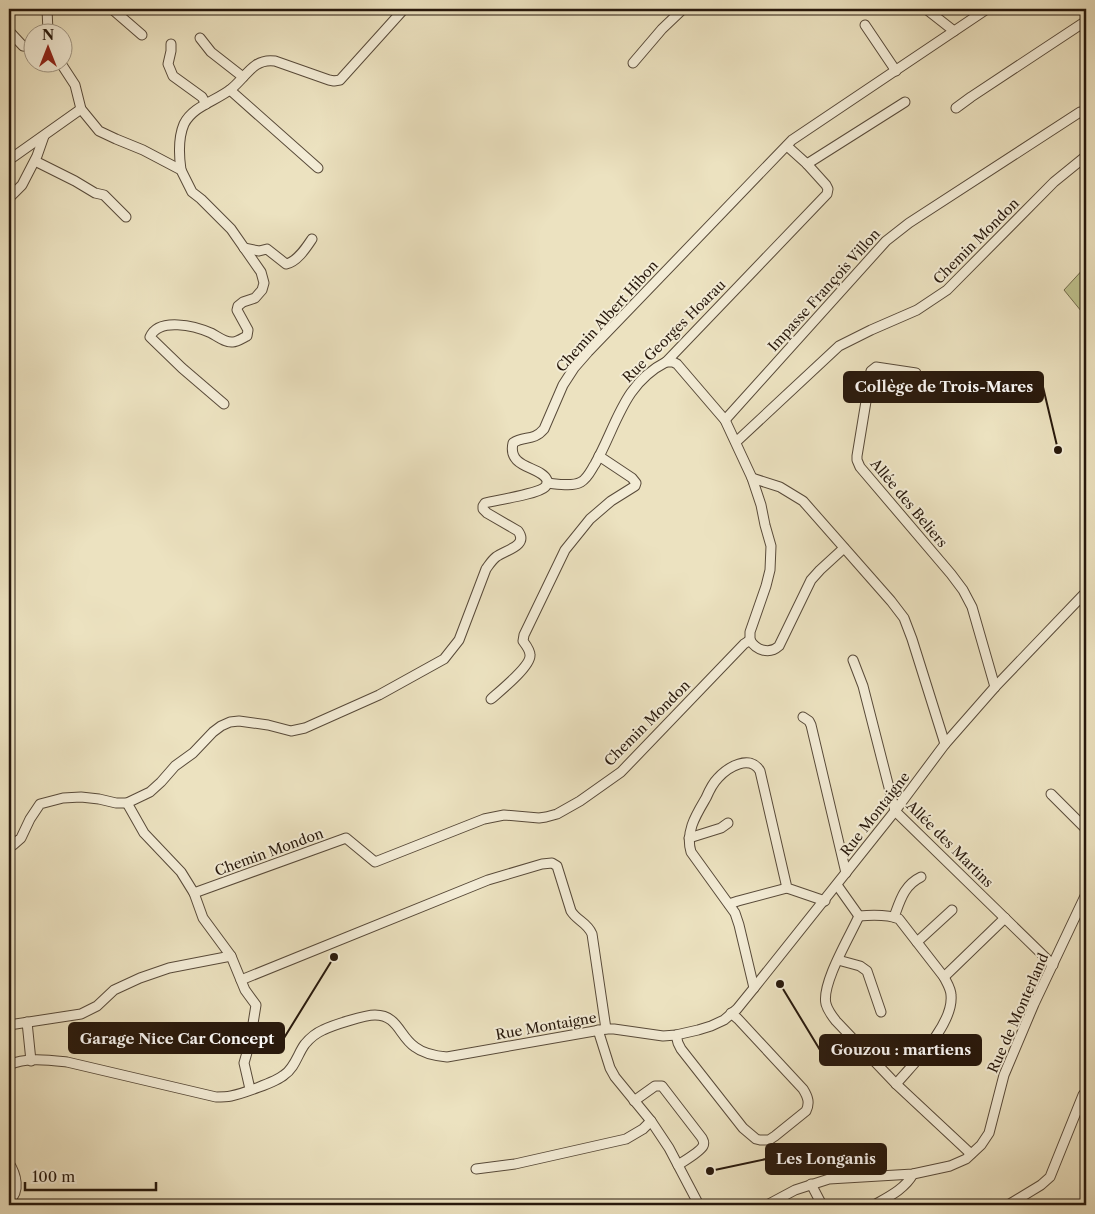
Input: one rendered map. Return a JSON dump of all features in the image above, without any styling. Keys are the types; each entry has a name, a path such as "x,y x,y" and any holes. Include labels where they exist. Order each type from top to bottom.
{"street":[{"path":"47,9 48,22"},
{"path":"112,9 142,36"},
{"path":"224,404 182,368 150,337 153,331 163,325 192,327 223,340 233,342 247,336 248,330 237,310 238,306 255,298 262,290 264,283 261,272 231,229 192,192 181,170 179,157 180,140 184,124 195,111 230,90 257,64 268,60 329,80 340,80 404,9"},
{"path":"633,63 682,9"},
{"path":"926,9 954,31"},
{"name":"Chemin Albert Hibon","path":"547,483 542,475 522,464 517,459 513,454 513,443 517,440 534,437 544,430 563,385 588,352 799,135 987,9"},
{"path":"956,108 1086,21"},
{"path":"866,25 896,71"},
{"path":"9,31 22,45"},
{"path":"200,38 211,52 244,77"},
{"path":"171,44 168,64 173,76 202,96 206,104"},
{"path":"67,72 75,85 81,109 99,131 143,150 181,170"},
{"path":"230,90 318,168"},
{"path":"787,146 807,164 905,102"},
{"path":"9,160 81,109"},
{"name":"Impasse François Villon","path":"725,420 886,241 909,223 1080,112"},
{"path":"9,198 22,185 35,160 44,136"},
{"name":"Chemin Mondon","path":"736,442 839,346 918,310 947,290 1054,182 1086,156"},
{"path":"35,160 95,193 104,195 126,217"},
{"name":"Rue Georges Hoarau","path":"547,483 574,484 584,481 599,456 632,390 647,375 666,362 827,194 828,189 826,185 807,164"},
{"path":"244,248 259,251 266,249 286,264 291,263 305,249 312,238"},
{"path":"666,362 677,364 725,420 752,478 761,505 771,558 766,586 750,632 752,644 759,649 771,651 776,649 811,580 844,548"},
{"name":"Allée des Beliers","path":"916,373 873,368 856,456 857,460 860,467 963,590 972,607 995,687"},
{"path":"491,699 529,662 531,657 523,641 524,635 565,550 590,519 611,501 636,486 632,478 599,456"},
{"path":"752,478 780,487 803,501 904,618 945,744"},
{"path":"9,845 19,841 40,804 63,798 81,797 127,803 150,792 175,766 193,753 213,732 230,722 268,724 291,731 306,728 379,695 444,659 458,640 490,562 518,545 521,539 518,530 487,513 483,506 491,501 540,490 547,483"},
{"name":"Rue Montaigne","path":"9,1065 15,1062 49,1060 67,1062 216,1097 233,1096 278,1080 286,1074 305,1044 313,1036 323,1030 367,1015 387,1017 396,1024 411,1044 430,1054 447,1057 602,1030 663,1036 676,1035 711,1026 724,1020 754,988 895,811 945,744 995,687 1086,592"},
{"name":"Chemin Mondon","path":"194,893 346,838 376,862 495,816 539,818 557,814 580,801 621,772 716,672 750,640"},
{"name":"Allée des Martins","path":"853,660 864,686 895,811 1053,965"},
{"path":"804,717 809,721 846,873"},
{"path":"754,988 735,913 691,852 689,846 694,819 716,779 724,772 743,763 747,762 756,765 760,771 787,888"},
{"path":"1051,794 1086,830"},
{"path":"127,803 144,832 181,872 194,893 203,918 231,956 245,990 256,1005 250,1042 244,1063 250,1090"},
{"path":"689,838 721,828 728,823"},
{"path":"241,980 488,880 542,864 552,863 560,874 571,910 576,919 586,924 592,934 602,1030 610,1068 634,1102 651,1121 669,1148 699,1205"},
{"path":"894,917 907,887 921,877"},
{"path":"837,885 859,916"},
{"path":"729,904 787,888 824,901"},
{"name":"Rue de Monterland","path":"767,1205 795,1190 829,1179 913,1174 950,1166 959,1162 981,1145 989,1133 1004,1075 1034,1004 1086,894"},
{"path":"917,942 952,910"},
{"path":"859,916 894,917 902,922 944,977 951,996 951,1009 946,1020 930,1045 896,1084"},
{"path":"859,916 826,989 825,995 828,1010 836,1021 896,1084 970,1154"},
{"path":"944,977 1005,918"},
{"path":"9,1025 81,1014 97,1006 114,990 140,978 169,968 231,956"},
{"path":"838,960 860,966 867,971 880,1012"},
{"path":"676,1035 681,1049 742,1128 756,1139 769,1140 806,1112 809,1100 803,1090 731,1013"},
{"path":"27,1022 32,1061"},
{"path":"634,1102 655,1086 662,1086 702,1138 704,1141 700,1149 678,1165"},
{"path":"1008,1205 1041,1185 1050,1177 1086,1091"},
{"path":"476,1169 515,1164 626,1139 643,1129 651,1121"},
{"path":"9,1163 17,1184 14,1197 9,1200"},
{"path":"874,1205 900,1189 913,1174"},
{"path":"810,1184 822,1205"}],"green space":[{"path":"1086,266 1086,317 1064,290"}],"place":[{"name":"Collège de Trois-Mares","path":"1058,450"},
{"name":"Garage Nice Car Concept","path":"334,957"},
{"name":"Gouzou : martiens","path":"780,984"},
{"name":"Les Longanis","path":"710,1171"}]}
